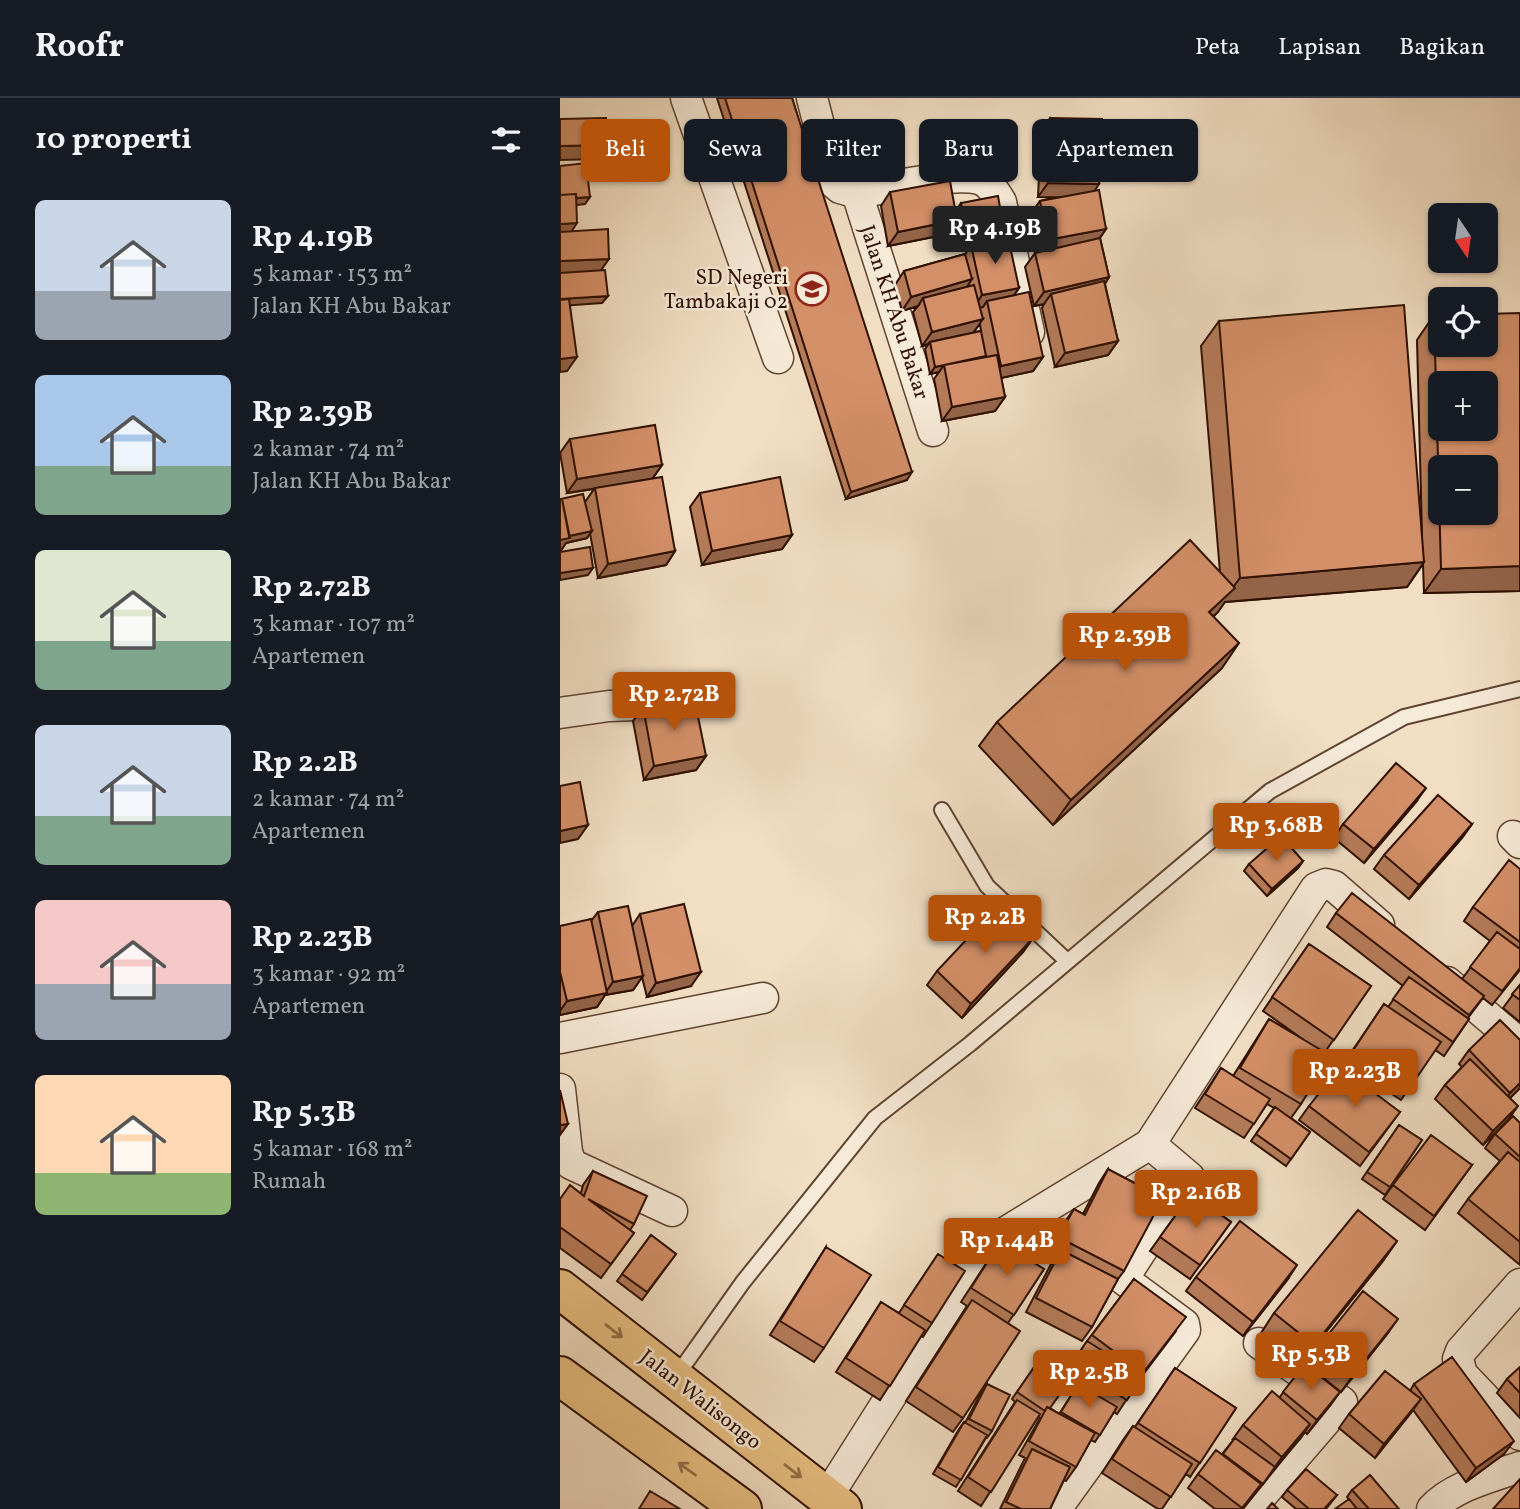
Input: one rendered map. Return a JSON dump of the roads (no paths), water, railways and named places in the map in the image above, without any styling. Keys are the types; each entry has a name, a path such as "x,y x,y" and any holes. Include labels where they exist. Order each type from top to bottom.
{"highway":[{"name":"Jalan Walisongo","path":"560,1289 835,1503"},
{"path":"560,1376 741,1509"}],"street":[{"path":"686,98 778,358"},
{"path":"812,98 835,183 840,188 857,193 962,177 981,179 994,190 1001,202 1034,353"},
{"name":"Jalan KH Abu Bakar","path":"857,193 933,431"},
{"path":"560,713 609,706 659,704"},
{"path":"835,1503 988,1243 1150,1144 1316,888 1326,884 1334,886 1397,940"},
{"path":"1429,967 1514,1039"},
{"path":"560,1038 763,998"},
{"path":"560,1089 567,1152 566,1172 672,1211"},
{"path":"1056,1509 1185,1330 1184,1324 1124,1281 1189,1177 1150,1144"},
{"path":"1520,1284 1461,1351 1458,1359 1462,1374 1520,1435"},
{"path":"1250,1509 1342,1402 1259,1343"},
{"path":"1435,1505 1471,1484 1520,1467"}],"lane":[{"path":"674,1379 743,1282 875,1118 970,1044 1066,960 1270,791 1404,717 1520,689"},
{"path":"942,810 987,886 1066,960"}],"place":[{"name":"SD Negeri Tambakaji 02","path":"812,289"}]}
